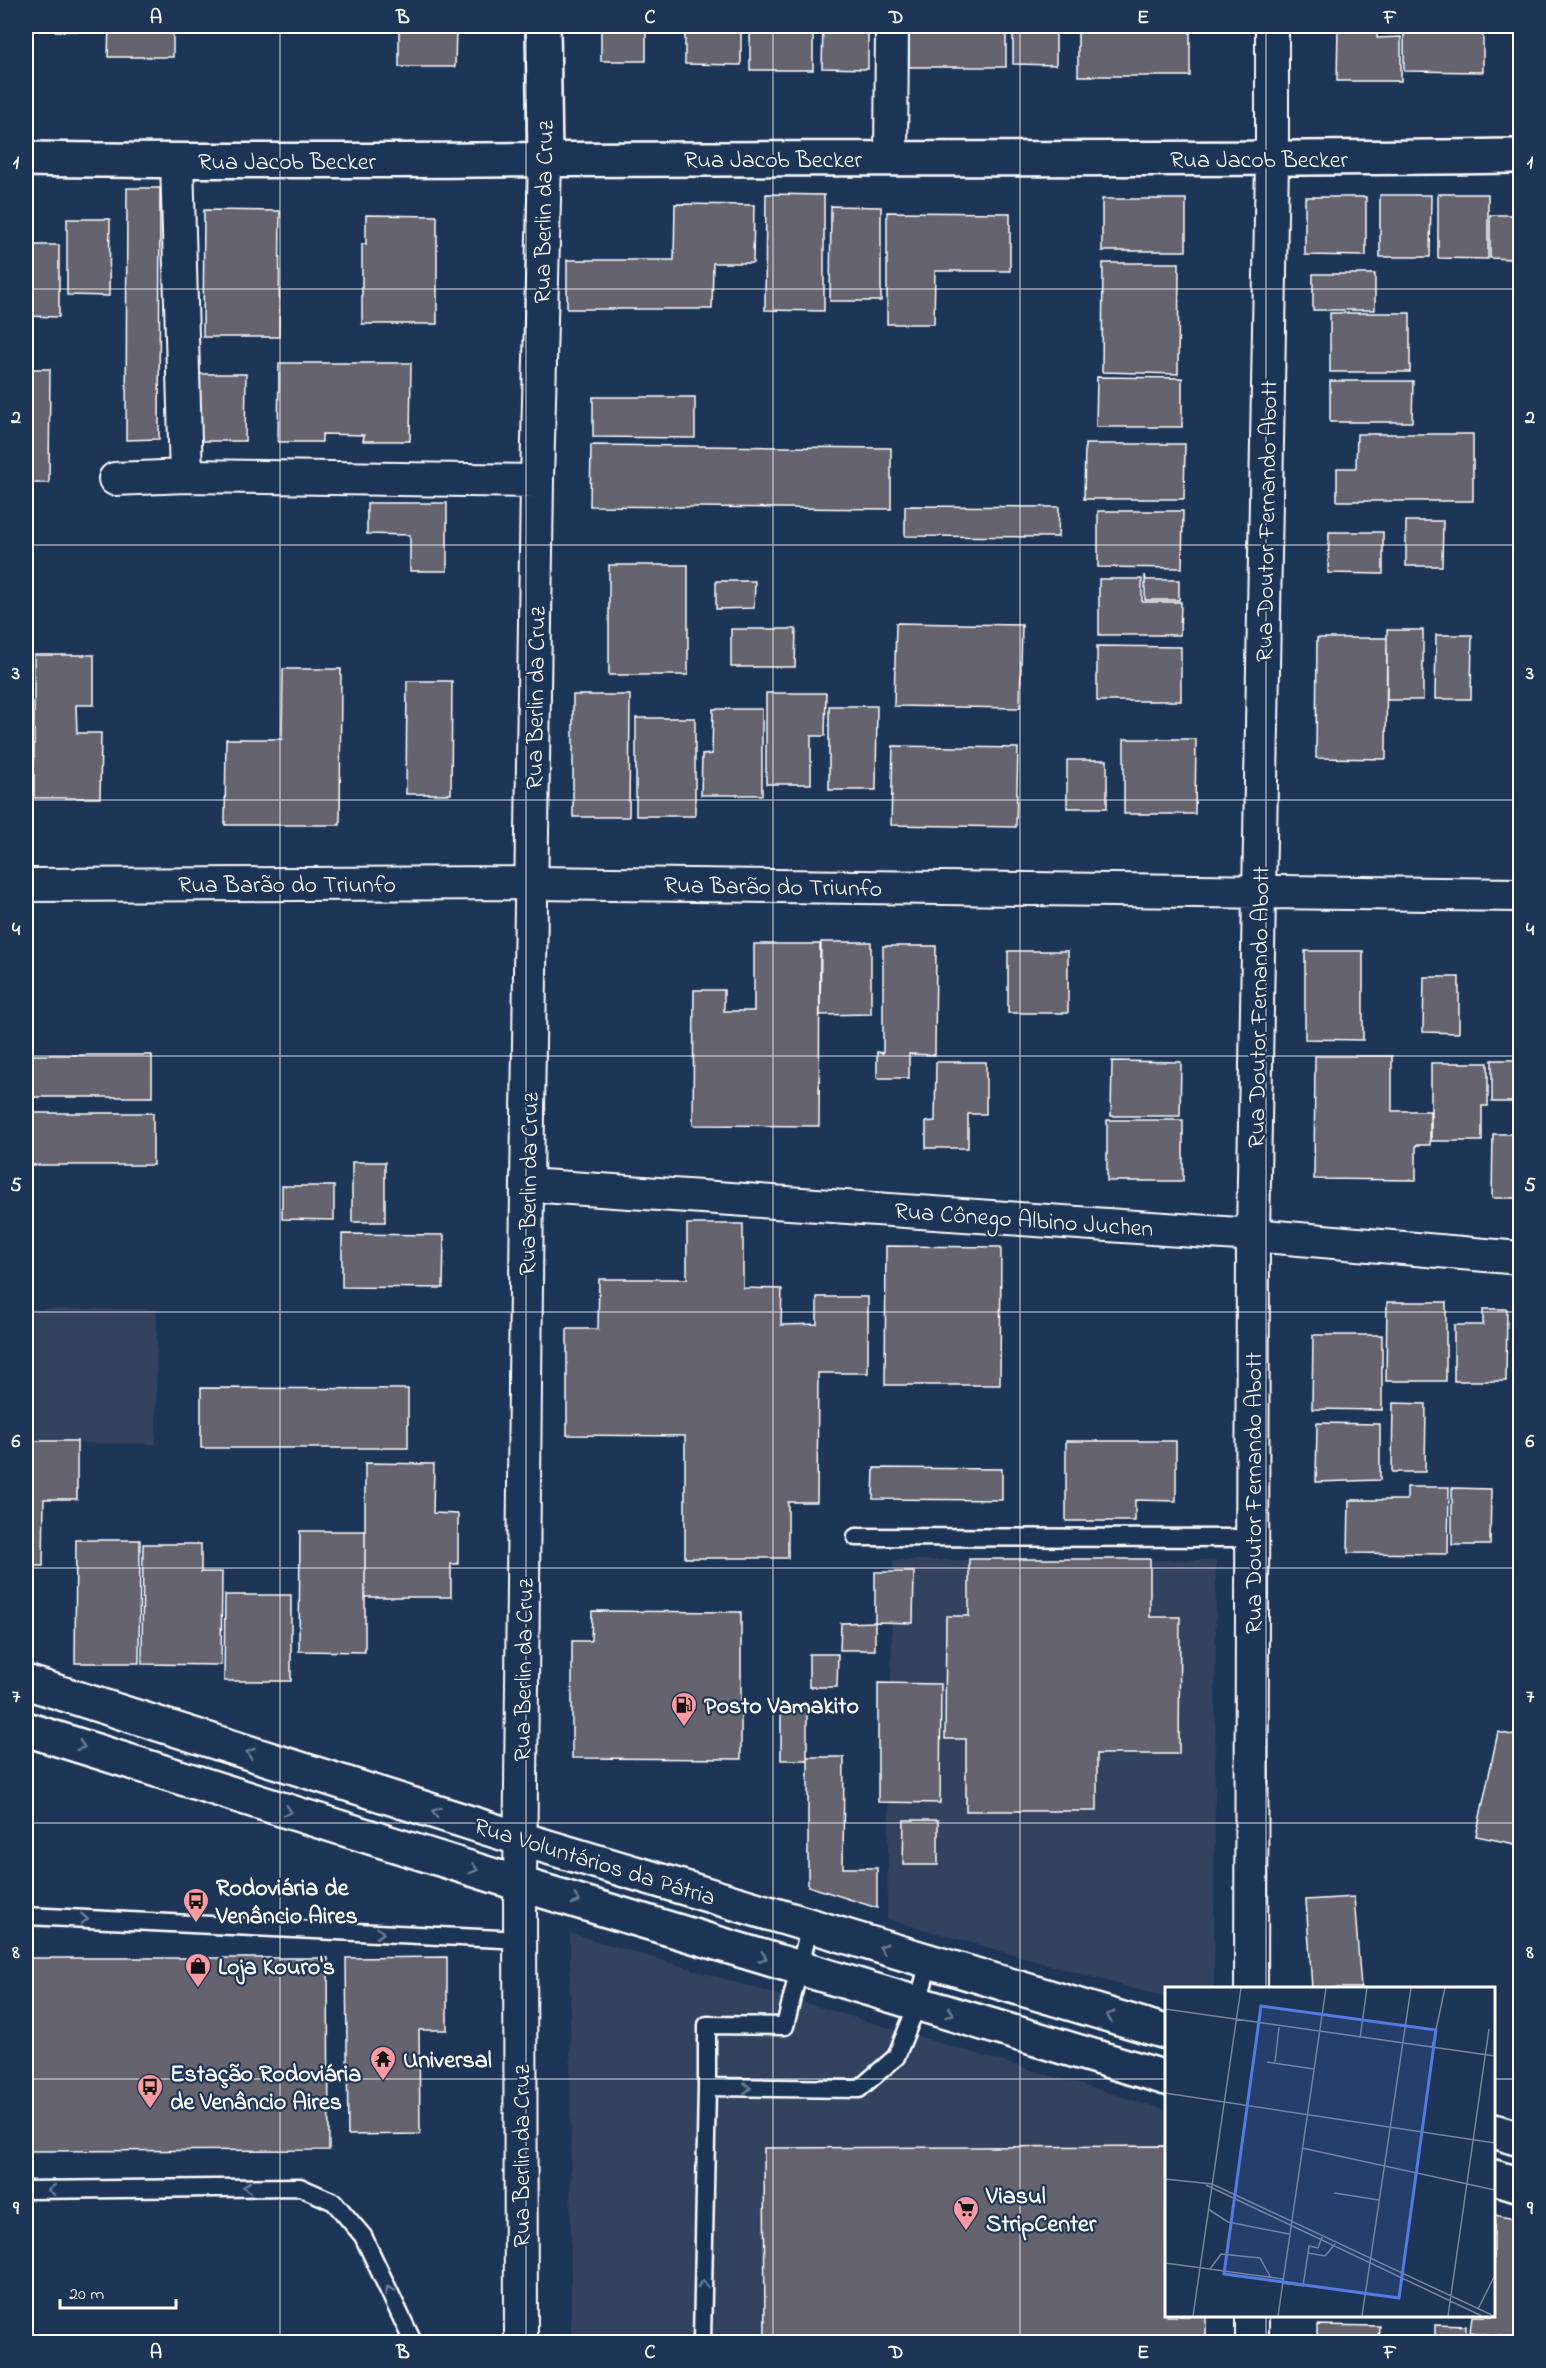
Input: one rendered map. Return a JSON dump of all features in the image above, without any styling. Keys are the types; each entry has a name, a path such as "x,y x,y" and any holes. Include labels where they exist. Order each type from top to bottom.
{"main road":[{"name":"Rua Berlin da Cruz","path":"543,26 545,159"},
{"name":"Rua Jacob Becker","path":"26,159 177,162 891,158 1272,160 1521,156"},
{"name":"Rua Voluntários da Pátria","path":"26,1682 521,1839 1165,2031"},
{"name":"Rua Voluntários da Pátria","path":"26,1729 520,1884 1165,2077"},
{"path":"187,1779 203,1738"},
{"path":"674,1930 685,1889"},
{"path":"1495,2131 1521,2139"},
{"path":"1495,2177 1521,2185"}],"street":[{"path":"891,158 892,26"},
{"name":"Rua Doutor Fernando Abott","path":"1251,1987 1254,1235 1272,160 1272,26"},
{"name":"Rua Berlin da Cruz","path":"521,2343 522,1940 520,1884 527,1185 537,481 545,159"},
{"path":"177,162 186,476"},
{"path":"115,478 186,476 537,481"},
{"name":"Rua Barão do Triunfo","path":"26,885 533,883 1521,895"},
{"name":"Rua Cônego Albino Juchen","path":"527,1185 1254,1235 1521,1258"},
{"path":"1252,2317 1252,2343"}],"lane":[{"path":"856,1537 1253,1538"},
{"path":"26,1916 522,1940"},
{"path":"702,2343 707,2025 785,2026 810,1926"},
{"path":"706,2087 859,2089 896,2057 918,2003 929,1962"},
{"path":"26,2190 300,2187 334,2202 363,2236 414,2343"}],"shaded area":[{"path":"26,1309 157,1309 156,1444 26,1443"},
{"path":"893,1560 1216,1560 1214,1987 1165,1987 1165,1998 887,1919"},
{"path":"570,1933 1165,2110 1165,2317 1206,2317 1206,2342 571,2342"}],"building":[{"path":"55,26 107,26 106,31 55,31"},
{"path":"109,26 173,26 173,57 108,57"},
{"path":"399,26 456,26 455,67 399,67"},
{"path":"601,26 646,26 646,61 601,61"},
{"path":"685,26 741,26 741,65 685,64"},
{"path":"750,26 813,26 813,70 750,70"},
{"path":"823,26 868,26 868,69 822,68"},
{"path":"909,26 1006,26 1006,67 909,67"},
{"path":"1013,26 1056,26 1056,65 1013,64"},
{"path":"1078,26 1190,26 1190,76 1078,76"},
{"path":"1338,26 1377,26 1377,38 1401,37 1401,81 1337,81"},
{"path":"1404,26 1483,26 1483,72 1404,71"},
{"path":"127,188 160,188 159,439 126,440"},
{"path":"766,194 824,195 824,311 765,310"},
{"path":"1438,194 1488,194 1488,259 1438,258"},
{"path":"1380,195 1431,195 1430,257 1380,257"},
{"path":"1305,197 1366,197 1366,256 1305,255"},
{"path":"1102,199 1186,199 1186,251 1102,251"},
{"path":"675,204 754,205 753,263 713,263 712,309 567,309 567,260 674,260"},
{"path":"831,206 881,207 881,301 830,301"},
{"path":"204,210 280,211 279,337 203,337"},
{"path":"887,212 1010,213 1010,271 935,271 934,324 887,324"},
{"path":"366,215 437,216 437,324 362,324 362,244 366,244"},
{"path":"1490,215 1520,215 1520,285 1513,285 1513,259 1490,258"},
{"path":"67,219 110,219 109,296 67,295"},
{"path":"26,245 59,245 59,317 26,316"},
{"path":"1103,263 1179,263 1178,374 1102,372"},
{"path":"1313,274 1375,274 1375,310 1313,310"},
{"path":"1330,313 1410,313 1410,372 1330,372"},
{"path":"279,363 411,363 410,441 363,441 364,435 322,434 322,442 278,442"},
{"path":"26,369 50,369 49,483 26,483"},
{"path":"196,374 246,374 245,441 196,441"},
{"path":"1097,377 1182,378 1182,427 1096,427"},
{"path":"1330,381 1413,381 1412,422 1330,422"},
{"path":"593,397 695,397 695,438 593,437"},
{"path":"1357,434 1473,434 1473,501 1337,501 1337,468 1356,468"},
{"path":"1085,444 1185,444 1184,499 1084,499"},
{"path":"591,445 891,448 891,509 590,506"},
{"path":"367,503 447,503 447,571 410,571 410,535 367,534"},
{"path":"905,506 1059,507 1058,537 905,536"},
{"path":"1098,511 1183,511 1182,568 1098,567"},
{"path":"1406,521 1443,521 1442,566 1406,566"},
{"path":"1329,532 1383,532 1383,574 1328,573"},
{"path":"609,565 688,565 688,675 609,675"},
{"path":"1145,575 1146,580 1179,580 1179,600 1145,600"},
{"path":"1099,579 1142,579 1142,602 1181,602 1180,635 1099,635"},
{"path":"716,581 755,581 754,608 716,609"},
{"path":"896,623 1022,625 1020,708 894,706"},
{"path":"731,629 796,629 795,667 731,667"},
{"path":"1387,630 1423,630 1423,700 1387,700"},
{"path":"1436,635 1472,635 1471,699 1435,699"},
{"path":"1317,638 1387,638 1386,759 1316,758"},
{"path":"1097,646 1181,647 1181,701 1097,701"},
{"path":"34,655 94,655 94,705 76,705 77,733 101,733 100,798 34,798"},
{"path":"283,669 341,669 340,825 225,825 226,739 282,739"},
{"path":"407,681 452,681 451,794 406,794"},
{"path":"766,693 826,693 825,736 811,736 811,784 766,784"},
{"path":"573,695 630,695 629,817 573,817"},
{"path":"26,699 30,699 29,795 26,795"},
{"path":"829,706 877,706 876,790 829,790"},
{"path":"713,709 762,709 762,795 701,795 702,755 712,754"},
{"path":"636,718 695,718 695,816 636,816"},
{"path":"1124,739 1196,739 1195,814 1124,814"},
{"path":"893,746 1018,748 1016,827 891,825"},
{"path":"1067,760 1107,760 1107,808 1067,808"},
{"path":"821,942 871,942 871,1014 820,1015"},
{"path":"754,944 820,944 819,1126 693,1125 694,990 724,990 724,1011 754,1011"},
{"path":"883,946 936,946 935,1055 909,1054 909,1078 877,1078 877,1052 883,1053"},
{"path":"1008,951 1068,951 1068,1013 1008,1013"},
{"path":"1305,951 1363,951 1363,1040 1305,1039"},
{"path":"1424,977 1459,977 1459,1033 1423,1032"},
{"path":"26,1055 152,1055 152,1097 26,1097"},
{"path":"1315,1056 1392,1056 1392,1111 1430,1111 1430,1145 1416,1145 1416,1180 1314,1179"},
{"path":"1492,1060 1520,1060 1520,1102 1492,1102"},
{"path":"1112,1061 1181,1062 1180,1116 1111,1116"},
{"path":"936,1062 986,1062 986,1114 968,1114 968,1148 926,1148 926,1122 935,1121"},
{"path":"1431,1063 1488,1063 1488,1106 1482,1106 1482,1141 1431,1141"},
{"path":"26,1113 153,1113 153,1165 26,1165"},
{"path":"1107,1120 1183,1120 1183,1181 1107,1181"},
{"path":"1493,1134 1520,1134 1520,1198 1492,1198"},
{"path":"352,1162 385,1162 385,1222 352,1222"},
{"path":"282,1186 334,1186 334,1220 282,1219"},
{"path":"687,1224 743,1224 743,1288 782,1289 781,1325 817,1324 817,1297 868,1297 868,1373 818,1373 817,1502 788,1502 788,1558 685,1558 685,1436 567,1435 567,1329 598,1329 599,1279 687,1279"},
{"path":"342,1234 444,1235 443,1288 342,1287"},
{"path":"886,1246 1001,1247 1000,1385 885,1385"},
{"path":"1387,1302 1446,1302 1446,1381 1386,1381"},
{"path":"1483,1309 1507,1309 1506,1381 1454,1381 1454,1325 1483,1325"},
{"path":"1313,1335 1382,1335 1382,1410 1312,1409"},
{"path":"201,1388 408,1389 408,1448 201,1448"},
{"path":"1393,1403 1426,1404 1425,1472 1392,1472"},
{"path":"1317,1423 1380,1424 1380,1480 1316,1482"},
{"path":"26,1441 77,1441 77,1499 44,1499 43,1566 26,1566"},
{"path":"1066,1441 1176,1441 1176,1501 1135,1500 1135,1521 1066,1521"},
{"path":"365,1463 434,1464 433,1513 458,1514 458,1564 451,1564 451,1597 365,1597"},
{"path":"874,1468 1002,1469 1002,1500 873,1499"},
{"path":"1407,1487 1449,1487 1448,1554 1348,1553 1349,1500 1407,1500"},
{"path":"1452,1488 1491,1489 1490,1545 1452,1545"},
{"path":"300,1531 365,1531 365,1652 299,1651"},
{"path":"76,1540 140,1540 139,1663 75,1663"},
{"path":"143,1544 201,1544 201,1572 222,1572 221,1665 142,1664"},
{"path":"969,1559 1150,1559 1150,1617 1180,1617 1179,1754 1097,1754 1097,1811 966,1811 966,1739 945,1739 946,1616 969,1616"},
{"path":"875,1572 914,1572 913,1623 875,1622"},
{"path":"225,1595 291,1595 291,1681 224,1681"},
{"path":"592,1611 741,1612 741,1759 572,1758 572,1641 591,1641"},
{"path":"875,1622 875,1650 840,1650 841,1623"},
{"path":"809,1654 838,1654 837,1687 809,1687"},
{"path":"878,1683 941,1684 940,1803 878,1802"},
{"path":"781,1707 807,1708 807,1760 781,1760"},
{"path":"1498,1732 1520,1737 1520,1845 1476,1836"},
{"path":"808,1757 844,1757 843,1868 877,1868 877,1908 808,1886"},
{"path":"904,1820 938,1820 938,1865 903,1865"},
{"path":"1354,1897 1361,1987 1312,1987 1306,1900"},
{"name":"Universal","path":"447,1957 447,2030 419,2030 420,2134 348,2135 346,1958"},
{"path":"26,1958 328,1958 329,2150 26,2151"},
{"name":"Viasul StripCenter","path":"1165,2146 1165,2317 1206,2317 1206,2342 765,2342 764,2148"},
{"path":"1495,2215 1520,2220 1520,2339 1470,2332 1472,2317 1495,2317"},
{"path":"1317,2325 1379,2326 1378,2342 1317,2342"},
{"path":"1435,2325 1466,2326 1466,2342 1435,2342"}],"place":[{"name":"Posto Vamakito","path":"684,1728"},
{"name":"Rodoviária de Venâncio Aires","path":"196,1924"},
{"name":"Loja Kouro's","path":"198,1989"},
{"name":"Universal","path":"383,2082"},
{"name":"Estação Rodoviária de Venâncio Aires","path":"150,2110"},
{"name":"Viasul StripCenter","path":"966,2232"}]}
